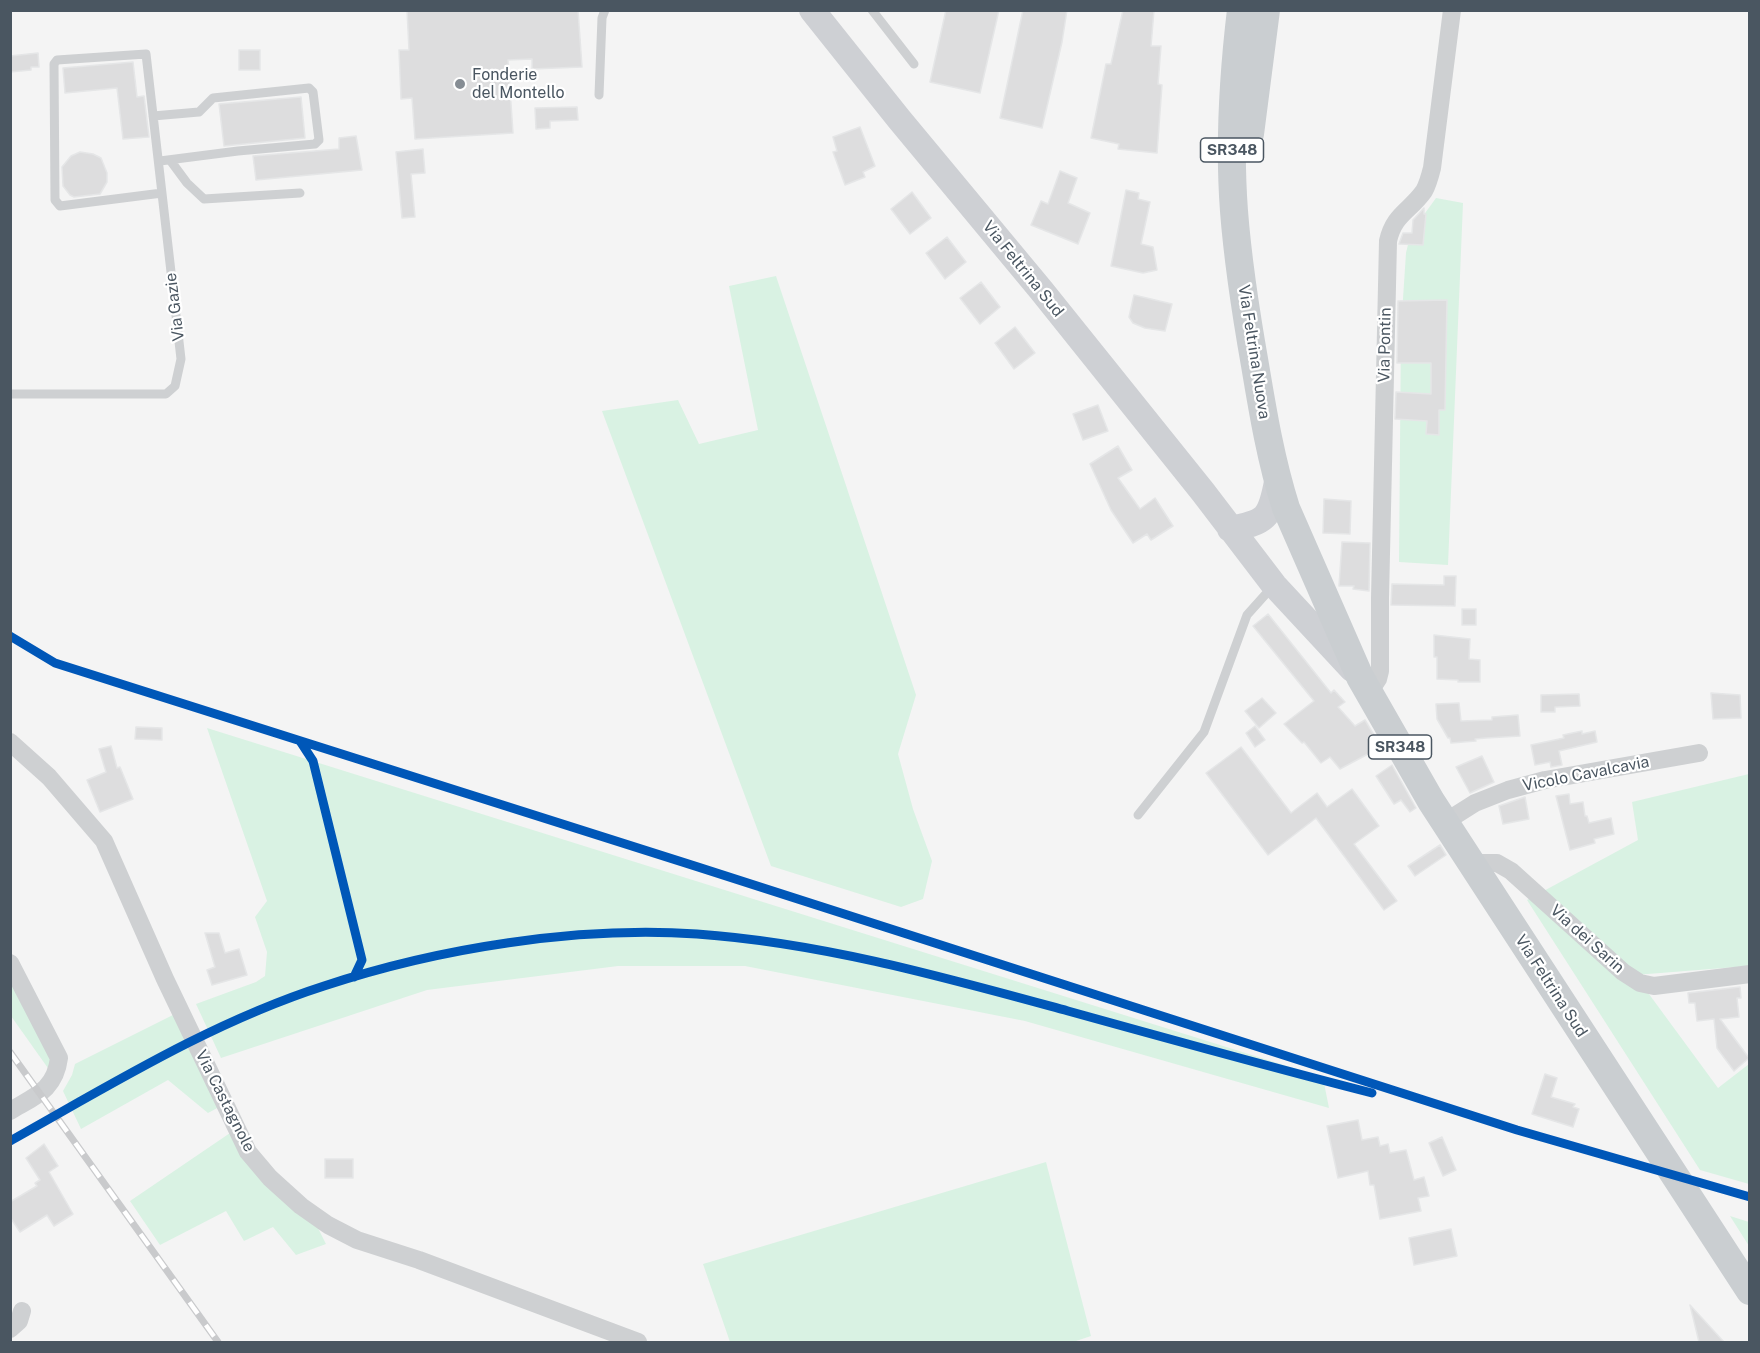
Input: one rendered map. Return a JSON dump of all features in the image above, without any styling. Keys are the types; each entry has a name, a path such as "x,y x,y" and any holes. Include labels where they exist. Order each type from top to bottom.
{"main road":[{"name":"Via Feltrina Sud","path":"812,10 1056,308 1274,585 1364,685 1438,812 1749,1291"},
{"name":"Via Feltrina Nuova","path":"1241,10 1235,61 1232,146 1234,210 1243,289 1264,417 1277,482 1295,532 1364,685"},
{"path":"1243,289 1247,160 1266,10"},
{"path":"1230,529 1260,522 1267,515 1274,501 1277,482"}],"street":[{"name":"Via Pontin","path":"1364,685 1378,679 1380,671 1388,241 1391,228 1398,218 1417,201 1426,188 1432,168 1452,10"},
{"name":"Via Castagnole","path":"10,742 49,777 104,841 188,1027 248,1152 270,1178 301,1206 328,1225 357,1240 419,1260 638,1342"},
{"name":"Vicolo Cavalcavia","path":"1438,812 1475,803 1508,790 1545,780 1699,753"},
{"name":"Via dei Sarin","path":"1472,863 1497,863 1511,871 1623,972 1640,983 1654,986 1749,974"},
{"path":"10,963 59,1058 58,1072 52,1083 42,1092 10,1111"},
{"path":"10,1329 19,1321 22,1311"}],"lane":[{"path":"599,95 602,18 605,10"},
{"path":"872,10 914,64"},
{"name":"Via Gazie","path":"10,394 166,394 175,386 181,359 148,60 146,54 57,60 54,64 55,200 60,206 162,193"},
{"path":"153,116 199,112 213,98 309,88 313,92 320,140 315,144 159,161"},
{"path":"170,160 187,183 204,199 300,193"},
{"path":"1138,815 1204,732 1247,615 1274,585"}],"green space":[{"path":"1436,198 1463,203 1448,565 1399,562 1401,329 1406,253 1414,231"},
{"path":"776,276 916,695 898,754 913,809 932,861 923,899 901,907 771,866 602,411 678,400 699,444 758,430 729,286"},
{"path":"207,728 1303,1071 1323,1078 1329,1108 1025,1021 745,966 618,966 427,990 221,1058 196,1004 256,982 265,976 267,952 255,917 267,901"},
{"path":"1749,774 1749,966 1635,975 1718,1088 1749,1064 1749,1184 1700,1170 1527,900 1638,840 1632,802"},
{"path":"10,981 50,1056 50,1071 11,1016"},
{"path":"175,1014 221,1106 208,1113 168,1080 81,1129 63,1091 75,1064"},
{"path":"233,1131 317,1226 326,1244 296,1255 273,1227 244,1241 226,1211 160,1245 130,1201"},
{"path":"1046,1162 1091,1336 1073,1342 730,1342 703,1264"},
{"path":"1730,1216 1749,1222 1749,1246"}],"building":[{"name":"Fonderie del Montello","path":"407,10 578,10 582,67 532,69 532,59 508,60 513,133 415,139 412,98 401,99 399,50 409,50"},
{"path":"946,10 999,10 980,93 930,82"},
{"path":"1023,10 1067,10 1042,128 1000,118"},
{"path":"1123,10 1154,10 1151,46 1161,46 1158,84 1162,85 1157,153 1118,149 1119,144 1091,138 1106,64 1111,64"},
{"path":"239,50 260,50 260,70 239,70"},
{"path":"38,53 39,67 10,72 10,56"},
{"path":"133,62 137,97 144,96 149,137 123,139 117,88 65,93 63,68"},
{"path":"301,97 305,138 224,146 219,104"},
{"path":"577,107 578,120 550,121 550,128 536,129 535,108"},
{"path":"860,127 875,166 863,172 865,177 845,185 833,152 837,151 833,137"},
{"path":"356,136 362,170 256,180 253,156 339,149 339,138"},
{"path":"423,149 425,173 411,174 415,217 402,218 396,152"},
{"path":"80,152 101,158 107,173 107,182 100,194 74,197 63,186 62,167 71,156"},
{"path":"1060,171 1077,178 1068,203 1090,213 1078,244 1031,225 1041,201 1048,204"},
{"path":"1126,190 1139,193 1138,199 1150,202 1141,244 1153,247 1157,270 1143,273 1111,266"},
{"path":"912,192 931,218 910,234 891,209"},
{"path":"1424,208 1424,214 1426,214 1423,245 1399,244 1403,233 1412,233 1413,220"},
{"path":"947,237 966,262 945,279 926,253"},
{"path":"981,282 1000,307 980,324 960,298"},
{"path":"1134,295 1172,304 1165,331 1145,328 1133,323 1129,317"},
{"path":"1447,300 1445,410 1439,410 1439,435 1426,434 1427,421 1395,419 1396,392 1431,394 1431,363 1397,363 1398,301"},
{"path":"1015,327 1035,353 1014,369 995,343"},
{"path":"1098,405 1108,431 1083,440 1073,414"},
{"path":"1118,446 1132,470 1118,478 1140,509 1155,498 1173,526 1151,540 1147,534 1133,543 1111,510 1090,464"},
{"path":"1324,499 1351,501 1350,534 1323,533"},
{"path":"1342,542 1370,543 1369,591 1353,589 1354,586 1339,586"},
{"path":"1444,576 1456,576 1455,606 1391,605 1392,584 1444,585"},
{"path":"1462,609 1476,609 1476,625 1462,625"},
{"path":"1268,614 1331,693 1334,690 1345,702 1338,707 1355,726 1365,720 1381,747 1340,769 1330,757 1321,763 1304,742 1302,743 1284,724 1314,701 1253,626"},
{"path":"1434,635 1470,639 1469,659 1480,660 1480,682 1437,679"},
{"path":"1711,693 1740,695 1741,718 1713,719"},
{"path":"1579,694 1580,706 1555,707 1555,712 1541,712 1541,695"},
{"path":"1262,698 1276,713 1259,728 1245,711"},
{"path":"1459,703 1461,721 1492,720 1492,717 1518,715 1520,736 1451,743 1437,719 1436,704"},
{"path":"1255,726 1265,740 1255,747 1246,733"},
{"path":"136,727 162,728 162,740 135,739"},
{"path":"1582,731 1582,734 1595,731 1597,742 1559,751 1562,765 1551,767 1550,762 1535,765 1531,745 1564,738 1563,735"},
{"path":"111,746 117,768 120,767 133,799 100,812 87,780 106,772 99,749"},
{"path":"1241,747 1291,813 1317,793 1327,807 1352,789 1379,826 1354,844 1397,901 1384,910 1316,818 1268,855 1206,773"},
{"path":"1482,756 1494,782 1470,793 1456,767"},
{"path":"1392,765 1416,808 1410,812 1401,800 1394,804 1376,776"},
{"path":"1569,794 1570,804 1583,802 1585,816 1589,823 1611,818 1614,834 1594,839 1595,843 1570,850 1556,796"},
{"path":"1525,797 1529,819 1503,824 1499,806"},
{"path":"1440,845 1446,855 1415,876 1408,866"},
{"path":"205,933 219,933 225,953 239,949 247,975 212,985 207,970 215,967"},
{"path":"1740,987 1741,998 1737,998 1739,1017 1720,1019 1749,1058 1734,1071 1717,1048 1714,1019 1697,1021 1695,1003 1689,1003 1688,993"},
{"path":"1545,1074 1557,1078 1551,1097 1575,1104 1573,1107 1579,1109 1573,1127 1532,1114"},
{"path":"1358,1120 1362,1140 1378,1137 1380,1146 1388,1144 1390,1153 1406,1150 1414,1180 1424,1177 1429,1196 1418,1198 1421,1211 1380,1219 1374,1185 1370,1185 1368,1171 1338,1178 1327,1126"},
{"path":"1442,1137 1456,1170 1443,1176 1429,1143"},
{"path":"44,1144 58,1166 49,1172 73,1214 54,1226 47,1215 20,1232 10,1217 10,1202 37,1186 35,1183 40,1180 26,1158"},
{"path":"325,1159 353,1159 353,1178 325,1178"},
{"path":"1451,1229 1457,1256 1414,1265 1409,1238"},
{"path":"1690,1305 1724,1342 1699,1342"}],"railway":[{"path":"10,1052 218,1342"}],"cycle path":[{"path":"10,636 55,663 1517,1130 1750,1197"},
{"path":"300,741 313,761 362,960 354,977"},
{"path":"10,1141 125,1076 202,1036 242,1017 324,986 414,961 461,951 509,943 604,933 651,932 744,939 792,945 885,963 1372,1093"}],"place":[{"name":"Fonderie del Montello","path":"460,84"}]}
